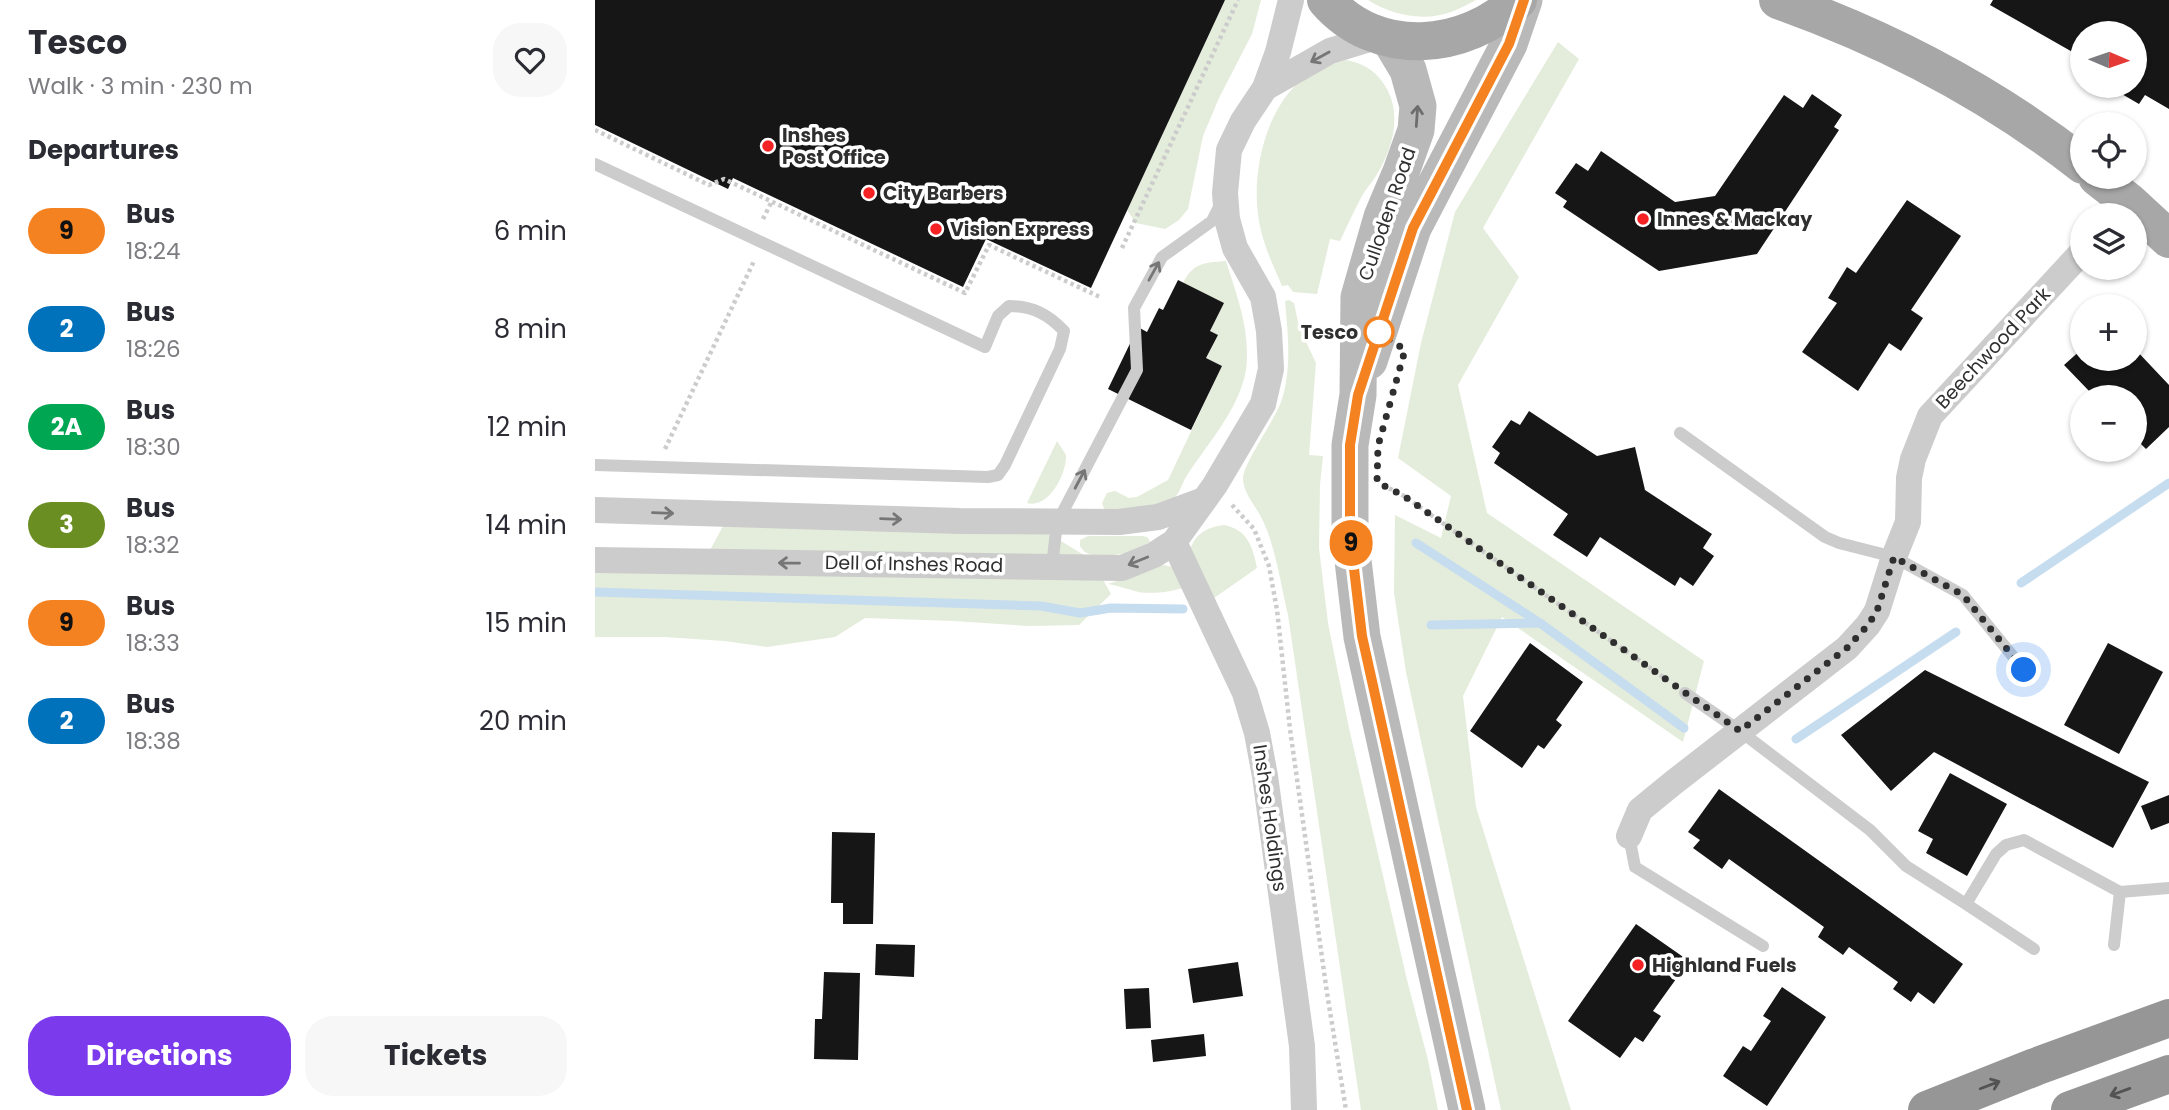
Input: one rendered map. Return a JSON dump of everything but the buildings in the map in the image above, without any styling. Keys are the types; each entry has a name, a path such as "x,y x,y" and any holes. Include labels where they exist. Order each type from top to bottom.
{"highway":[{"path":"1927,1110 2169,1018"},
{"path":"2070,1110 2169,1074"}],"main road":[{"path":"1326,0 1356,25 1385,38 1426,42 1454,37 1492,21 1518,0"},
{"name":"Culloden Road","path":"1358,395 1413,228 1509,44 1524,0"},
{"path":"1778,0 1891,46 1979,92 2041,132 2070,155"},
{"name":"Culloden Road","path":"1385,38 1408,71 1418,107 1416,130 1382,217 1359,297 1358,395 1350,445 1350,535 1362,636 1467,1110"},
{"path":"2107,189 2118,203"},
{"path":"2147,224 2169,239"}],"street":[{"name":"Dell of Inshes Road","path":"595,561 1122,568 1154,555 1174,542 1215,485 1263,404 1271,369 1269,331 1263,297 1235,248 1227,219 1225,193 1229,150 1243,121 1265,89 1278,52 1291,0"},
{"name":"Dell of Inshes Road","path":"1265,89 1330,51 1385,38"},
{"name":"Beechwood Park","path":"1629,836 1640,810 1847,648 1868,625 1877,611 1908,522 1909,478 1913,459 1930,416 2070,265"},
{"path":"595,510 1057,523 1119,522 1158,517 1204,500"},
{"name":"Inshes Holdings","path":"1174,542 1245,693 1257,733 1302,1046 1304,1110"}],"lane":[{"path":"595,164 985,347 999,316 1009,306 1024,306 1052,318 1064,331 1060,349 998,475 988,477 595,464"},
{"path":"1052,566 1057,523 1137,370 1134,308 1162,257 1212,221 1225,193"},
{"path":"1681,433 1825,537 1894,557 1963,595 2024,670"},
{"path":"1685,693 1740,731 1870,830 1906,866 2034,949"},
{"path":"1629,836 1635,867 1763,946"},
{"path":"1966,904 1996,854 2006,845 2024,840 2120,892 2169,888"},
{"path":"2114,945 2120,892"}],"path":[{"path":"1122,248 1238,0"},
{"path":"595,131 709,185 724,179 965,293 989,245 1100,297"},
{"path":"664,452 754,260 745,257 772,201"},
{"path":"1377,493 1377,482 1404,496 1685,693"}],"green space":[{"path":"1225,0 1261,0 1252,34 1203,136 1188,209 1179,220 1165,229 1136,223 1127,210"},
{"path":"1368,0 1476,0 1451,12 1419,17 1387,10"},
{"path":"1558,42 1579,59 1483,228 1519,277 1458,385 1487,513 1704,661 1683,742 1502,617 1463,696 1476,807 1571,1110 1501,1110 1406,672 1394,593 1395,515 1441,538 1451,496 1398,458 1421,343 1455,212"},
{"path":"1346,60 1371,70 1388,91 1394,113 1393,136 1380,169 1363,194 1340,241 1330,239 1317,294 1293,292 1288,285 1282,286 1262,233 1257,196 1260,158 1272,120 1292,88 1315,70"},
{"path":"1226,261 1242,314 1247,342 1246,370 1237,399 1173,499 1149,509 1105,511 1102,503 1107,493 1115,491 1129,498 1137,497 1168,480 1222,366 1206,358 1218,335 1210,331 1224,303 1183,283 1196,267"},
{"path":"1285,301 1294,303 1299,327 1316,363 1309,455 1323,456 1319,548 1328,623 1349,728 1438,1110 1361,1110 1288,615 1270,539 1247,494 1243,478 1248,462 1281,402 1287,377"},
{"path":"1057,441 1066,455 1060,480 1043,501 1027,503"},
{"path":"1224,525 1238,530 1248,540 1257,568 1207,603 1189,554 1201,533"},
{"path":"723,526 1048,533 1092,560 1111,594 1079,625 1028,626 865,618 835,637 767,647 665,637 595,637 595,553 709,552"},
{"path":"1088,536 1143,536 1150,541 1130,552 1095,555 1080,546 1080,540"},
{"path":"1164,565 1173,567 1184,587 1167,592 1145,593 1108,584"}],"waterway":[{"path":"2021,583 2169,483"},
{"path":"1416,543 1540,623"},
{"path":"595,592 1041,606 1080,613 1111,608 1183,609"},
{"path":"1431,625 1540,623 1684,728"},
{"path":"1796,739 1956,632"}],"bus line":[{"name":"9","path":"1467,1110 1362,636 1350,535 1350,445 1358,395 1413,228 1509,44 1524,0"}],"place":[{"name":"Inshes Post Office","path":"768,146"},
{"name":"City Barbers","path":"869,193"},
{"name":"Innes & Mackay","path":"1643,219"},
{"name":"Vision Express","path":"936,229"},
{"name":"Tesco","path":"1379,332"},
{"name":"Highland Fuels","path":"1638,965"}],"route":[{"path":"1379,332 1405,350 1378,446 1377,482 1404,496 1740,731 1847,648 1868,625 1877,611 1894,557 1963,595 2024,670"}]}
